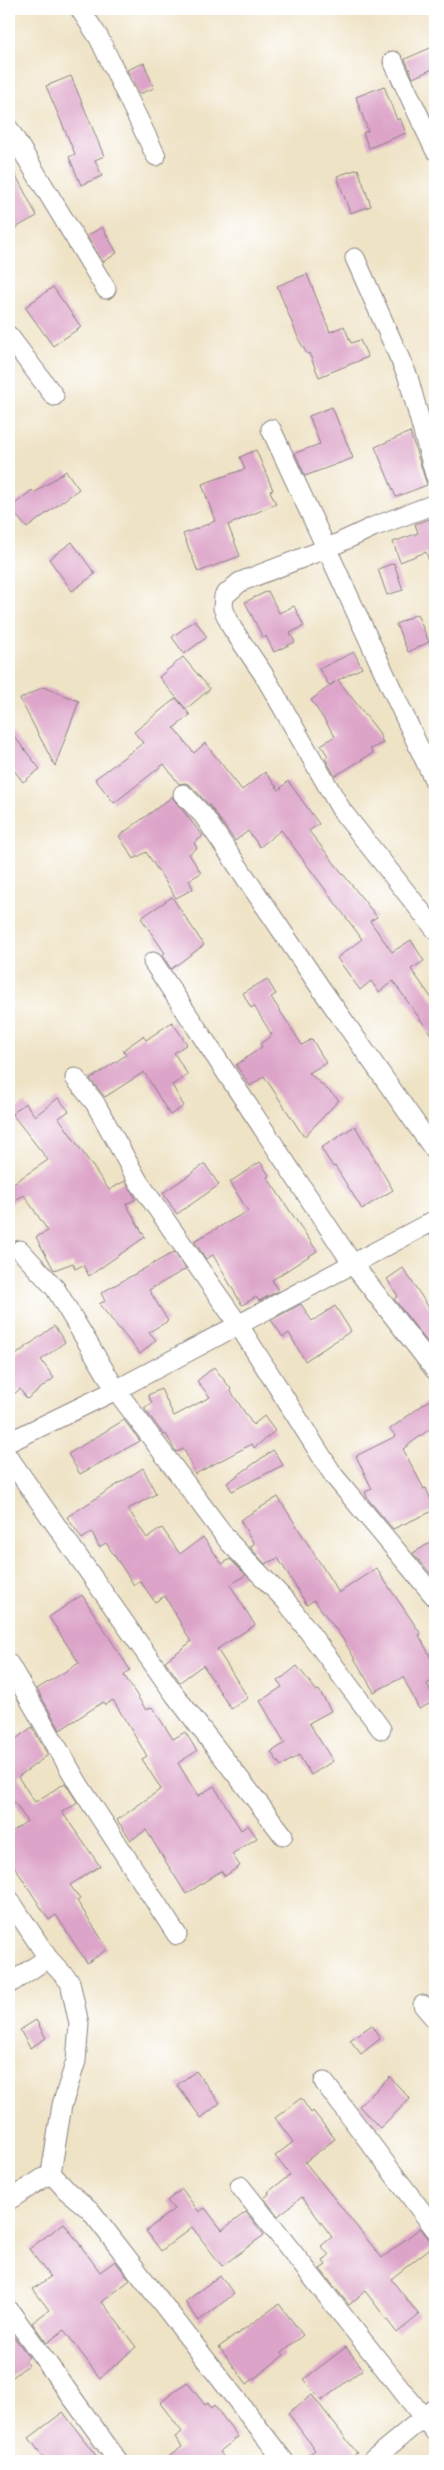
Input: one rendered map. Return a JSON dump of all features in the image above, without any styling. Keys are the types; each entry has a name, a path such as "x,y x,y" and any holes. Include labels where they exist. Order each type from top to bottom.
{"street":[{"path":"80,9 99,38 156,156"},
{"path":"393,61 435,150"},
{"path":"9,129 106,289"},
{"path":"355,258 408,377 435,475"},
{"path":"9,336 54,396"},
{"path":"271,429 328,548 435,782"},
{"path":"435,504 373,527 328,548 240,582 224,596 223,608 232,628 264,676 342,811 435,929"},
{"path":"183,794 203,815 322,990 435,1151"},
{"path":"153,962 352,1263 435,1370"},
{"path":"75,1078 95,1103 138,1181 238,1324 334,1476 435,1598"},
{"path":"9,1442 116,1390 435,1220"},
{"path":"20,1250 55,1288 116,1390 230,1543 286,1601 381,1729"},
{"path":"9,1458 175,1695 283,1835"},
{"path":"9,1664 79,1784 177,1935"},
{"path":"9,1899 48,1958 70,1982 79,2024 76,2061 62,2105 51,2173 9,2200"},
{"path":"9,1984 48,1958"},
{"path":"423,2005 435,2020"},
{"path":"324,2082 435,2229"},
{"path":"51,2173 66,2191 90,2210 284,2461"},
{"path":"240,2186 432,2419 371,2461"},
{"path":"9,2310 118,2461"}],"building":[{"path":"435,46 435,68 413,78 405,59"},
{"path":"144,63 154,88 139,94 127,70"},
{"path":"71,76 104,156 95,160 102,176 81,185 69,157 75,154 46,86"},
{"path":"384,86 397,120 400,118 406,133 369,148 363,133 368,131 356,97"},
{"path":"9,162 37,216 15,228 9,217"},
{"path":"358,169 371,206 350,213 337,176"},
{"path":"102,227 117,253 103,262 87,236"},
{"path":"307,274 330,332 344,326 351,343 360,340 368,357 319,377 309,353 307,354 299,340 277,286"},
{"path":"53,287 81,327 53,346 25,307"},
{"path":"332,407 353,458 305,476 295,453 320,444 309,416"},
{"path":"410,432 427,485 396,497 375,447"},
{"path":"256,450 273,490 270,491 276,504 228,525 240,556 198,572 183,534 215,521 202,484 245,469 240,457"},
{"path":"66,471 79,489 27,528 10,508 32,490 34,493"},
{"path":"435,517 435,573 433,573 426,552 400,562 393,542 418,533 415,524"},
{"path":"72,542 95,574 72,591 49,559"},
{"path":"394,563 403,590 387,595 378,569"},
{"path":"268,591 279,613 294,606 304,626 290,633 295,642 274,652 266,636 263,638 245,602"},
{"path":"417,614 429,642 408,652 396,624"},
{"path":"195,620 207,637 184,654 172,637"},
{"path":"354,652 362,668 338,680 378,731 383,743 370,749 373,753 335,776 325,758 328,756 321,745 335,736 311,700 335,682 329,685 319,669"},
{"path":"183,657 210,689 186,709 159,677"},
{"path":"43,687 79,701 55,766 20,699"},
{"path":"176,698 190,715 174,728 194,753 205,743 242,790 265,772 279,790 288,781 319,824 309,831 377,917 370,921 392,952 411,940 424,961 411,969 435,1003 435,1040 393,981 379,992 371,981 360,990 337,958 362,939 281,830 260,847 248,831 235,841 211,807 191,786 186,783 179,784 164,764 114,803 95,779 143,743 134,732"},
{"path":"9,730 40,769 23,782 9,764"},
{"path":"172,797 203,836 194,843 197,848 189,854 201,873 189,880 193,889 176,898 146,852 134,859 119,836"},
{"path":"172,897 204,945 171,969 162,955 165,953 141,918"},
{"path":"267,979 276,994 271,997 302,1045 312,1039 326,1063 309,1073 339,1100 304,1137 264,1076 250,1086 236,1065 262,1047 260,1044 272,1035 254,1006 251,1008 243,993"},
{"path":"172,1022 187,1044 174,1053 188,1075 172,1085 184,1106 170,1115 144,1072 105,1097 90,1079 126,1055 123,1050 143,1036 146,1040"},
{"path":"58,1098 69,1111 59,1118 109,1190 125,1181 136,1199 126,1204 145,1237 89,1276 83,1265 75,1269 73,1263 54,1270 36,1237 48,1231 24,1195 9,1204 9,1186 48,1160 12,1114 25,1103 35,1116"},
{"path":"355,1126 393,1190 362,1209 335,1166 333,1167 321,1148"},
{"path":"260,1162 269,1175 267,1177 317,1251 272,1280 278,1291 259,1301 256,1297 242,1305 213,1255 206,1259 194,1241 248,1211 230,1182"},
{"path":"205,1164 219,1185 177,1214 163,1193"},
{"path":"174,1252 186,1269 149,1290 168,1321 149,1332 156,1340 140,1354 99,1304 105,1301 101,1293"},
{"path":"403,1268 435,1317 435,1352 394,1299 398,1296 387,1279"},
{"path":"301,1304 312,1321 335,1306 351,1331 305,1361 289,1333 283,1337 271,1320"},
{"path":"54,1326 65,1342 41,1360 54,1378 27,1399 20,1389 9,1398 9,1360"},
{"path":"214,1367 231,1389 253,1425 264,1416 275,1431 254,1448 252,1444 195,1474 184,1449 176,1452 166,1434 164,1435 144,1408 152,1403 148,1395 161,1389 174,1416 210,1397 197,1381"},
{"path":"435,1396 435,1425 403,1449 424,1489 426,1488 435,1510 393,1529 368,1499 365,1492 372,1489 356,1456 396,1436 390,1429"},
{"path":"124,1420 140,1441 80,1474 68,1454"},
{"path":"273,1450 283,1465 232,1491 227,1483"},
{"path":"143,1468 156,1494 128,1509 147,1538 162,1528 180,1554 203,1537 222,1564 230,1559 246,1575 230,1585 255,1625 217,1649 248,1698 231,1709 203,1665 180,1682 165,1661 191,1642 165,1596 155,1602 140,1581 134,1585 106,1543 99,1547 92,1532 82,1539 67,1517"},
{"path":"278,1497 339,1593 376,1568 421,1634 419,1635 435,1666 435,1679 427,1684 435,1701 419,1709 403,1677 374,1692 343,1639 314,1600 307,1605 278,1558 265,1564 250,1547 254,1544 240,1520"},
{"path":"435,1540 435,1570 430,1573 413,1553"},
{"path":"82,1595 130,1670 124,1675 146,1710 152,1707 173,1739 185,1732 197,1751 178,1763 198,1796 214,1786 241,1830 248,1825 257,1838 232,1854 240,1866 225,1876 221,1871 186,1894 146,1830 131,1840 117,1820 161,1789 142,1759 147,1756 113,1700 105,1705 103,1702 60,1730 37,1689 79,1663 49,1617"},
{"path":"297,1666 317,1691 319,1690 331,1711 309,1723 333,1761 311,1775 299,1755 281,1766 271,1752 285,1743 260,1701 282,1687 278,1681"},
{"path":"32,1727 48,1755 18,1777 35,1802 65,1783 78,1803 62,1812 100,1866 70,1885 80,1899 77,1901 108,1949 87,1963 56,1915 49,1920 9,1858 9,1834 27,1821 9,1794 9,1744"},
{"path":"36,2020 46,2038 30,2048 20,2030"},
{"path":"372,2025 380,2039 361,2054 350,2040"},
{"path":"196,2071 220,2103 201,2118 177,2085"},
{"path":"390,2077 410,2099 380,2128 359,2106"},
{"path":"301,2098 311,2113 313,2111 335,2139 305,2162 382,2258 420,2228 434,2245 391,2279 419,2315 397,2333 365,2291 349,2305 320,2269 326,2265 323,2261 329,2255 321,2246 332,2237 302,2197 278,2216 264,2198 269,2194 268,2192 290,2175 275,2156 293,2142 275,2118"},
{"path":"182,2189 199,2212 205,2208 222,2230 246,2212 264,2235 222,2266 192,2227 161,2251 146,2231 174,2209 167,2201"},
{"path":"64,2223 100,2272 115,2261 130,2280 102,2302 136,2347 100,2378 64,2330 47,2343 32,2323 49,2310 33,2289 50,2277 29,2249"},
{"path":"220,2275 234,2294 199,2321 185,2302"},
{"path":"279,2304 303,2335 282,2352 284,2355 247,2384 219,2347"},
{"path":"14,2337 29,2357 25,2360 28,2365 9,2380 9,2340"},
{"path":"346,2347 363,2369 321,2401 304,2379"},
{"path":"187,2382 205,2405 208,2403 211,2408 214,2405 238,2437 219,2452 227,2461 163,2461 182,2447 175,2437 182,2432 160,2403"},
{"path":"312,2395 357,2453 347,2461 300,2461 315,2450 288,2413"},
{"path":"63,2412 100,2461 46,2461 29,2438"}]}
